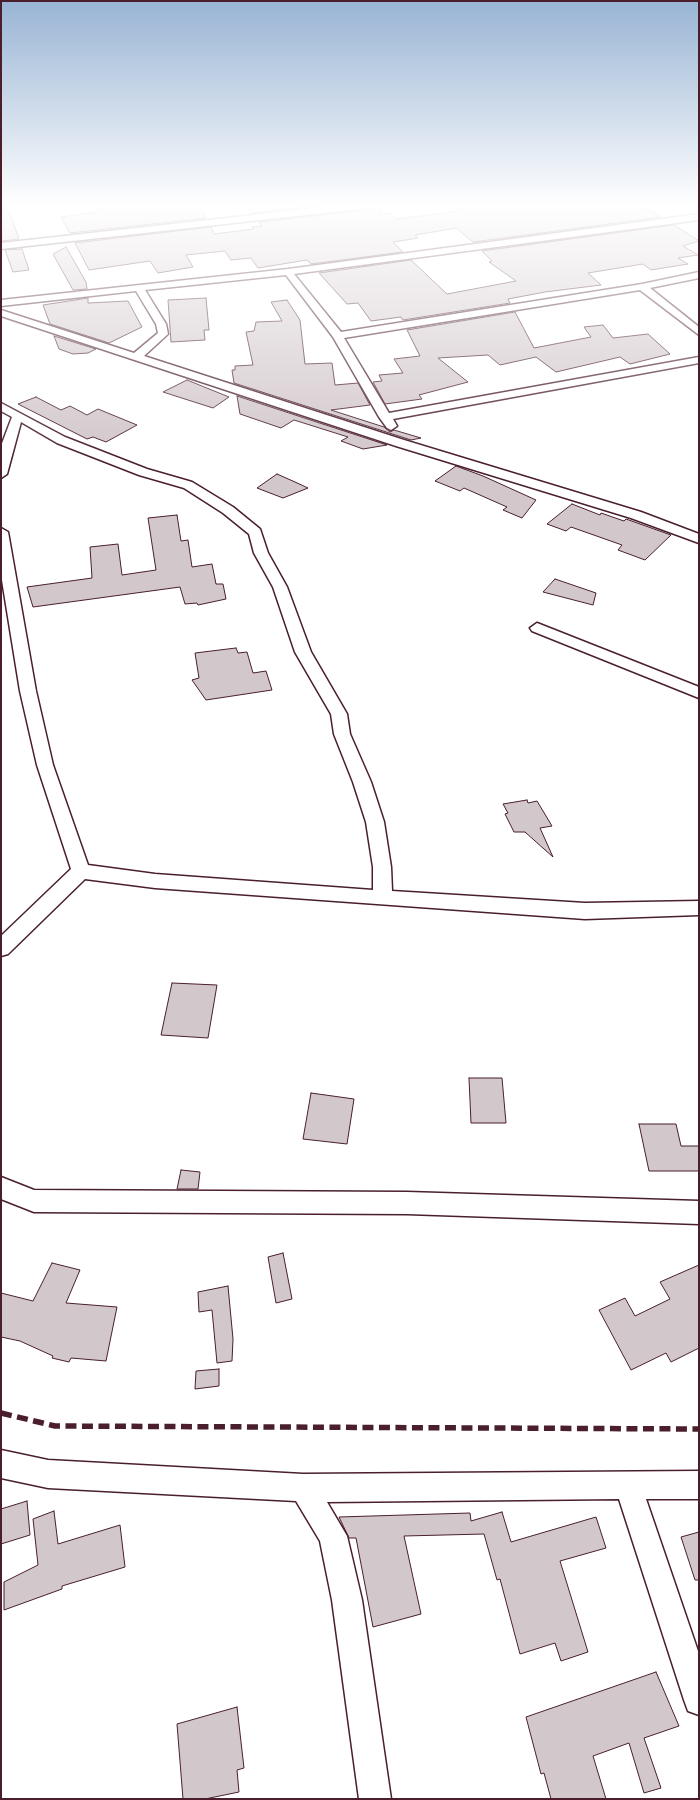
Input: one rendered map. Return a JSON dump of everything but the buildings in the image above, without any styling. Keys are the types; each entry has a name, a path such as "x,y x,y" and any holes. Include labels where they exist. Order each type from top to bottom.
{"street":[{"path":"1,303 130,289"},
{"path":"136,357 163,334 161,324 140,289"},
{"path":"301,289 338,336 400,443"},
{"path":"338,336 624,289"},
{"path":"646,289 699,332"},
{"path":"1,313 400,443 636,515 699,539"},
{"path":"385,417 699,360"},
{"path":"1,406 61,440 143,472 188,485 228,510 255,532 261,553 280,587 292,626 303,652 339,714 342,734 362,782 375,822 382,867 383,898"},
{"path":"1,474 7,447 18,415"},
{"path":"1,532 28,691 45,765 81,871"},
{"path":"537,628 699,693"},
{"path":"81,871 164,882 585,911 699,908"},
{"path":"1,948 81,871"},
{"path":"1,1188 34,1201 407,1203 699,1213"},
{"path":"1,1464 48,1474 303,1488 699,1485"},
{"path":"628,1486 699,1700"},
{"path":"303,1488 333,1536 346,1600 375,1799"}],"railway":[{"path":"1,1413 55,1426 699,1429"}]}
